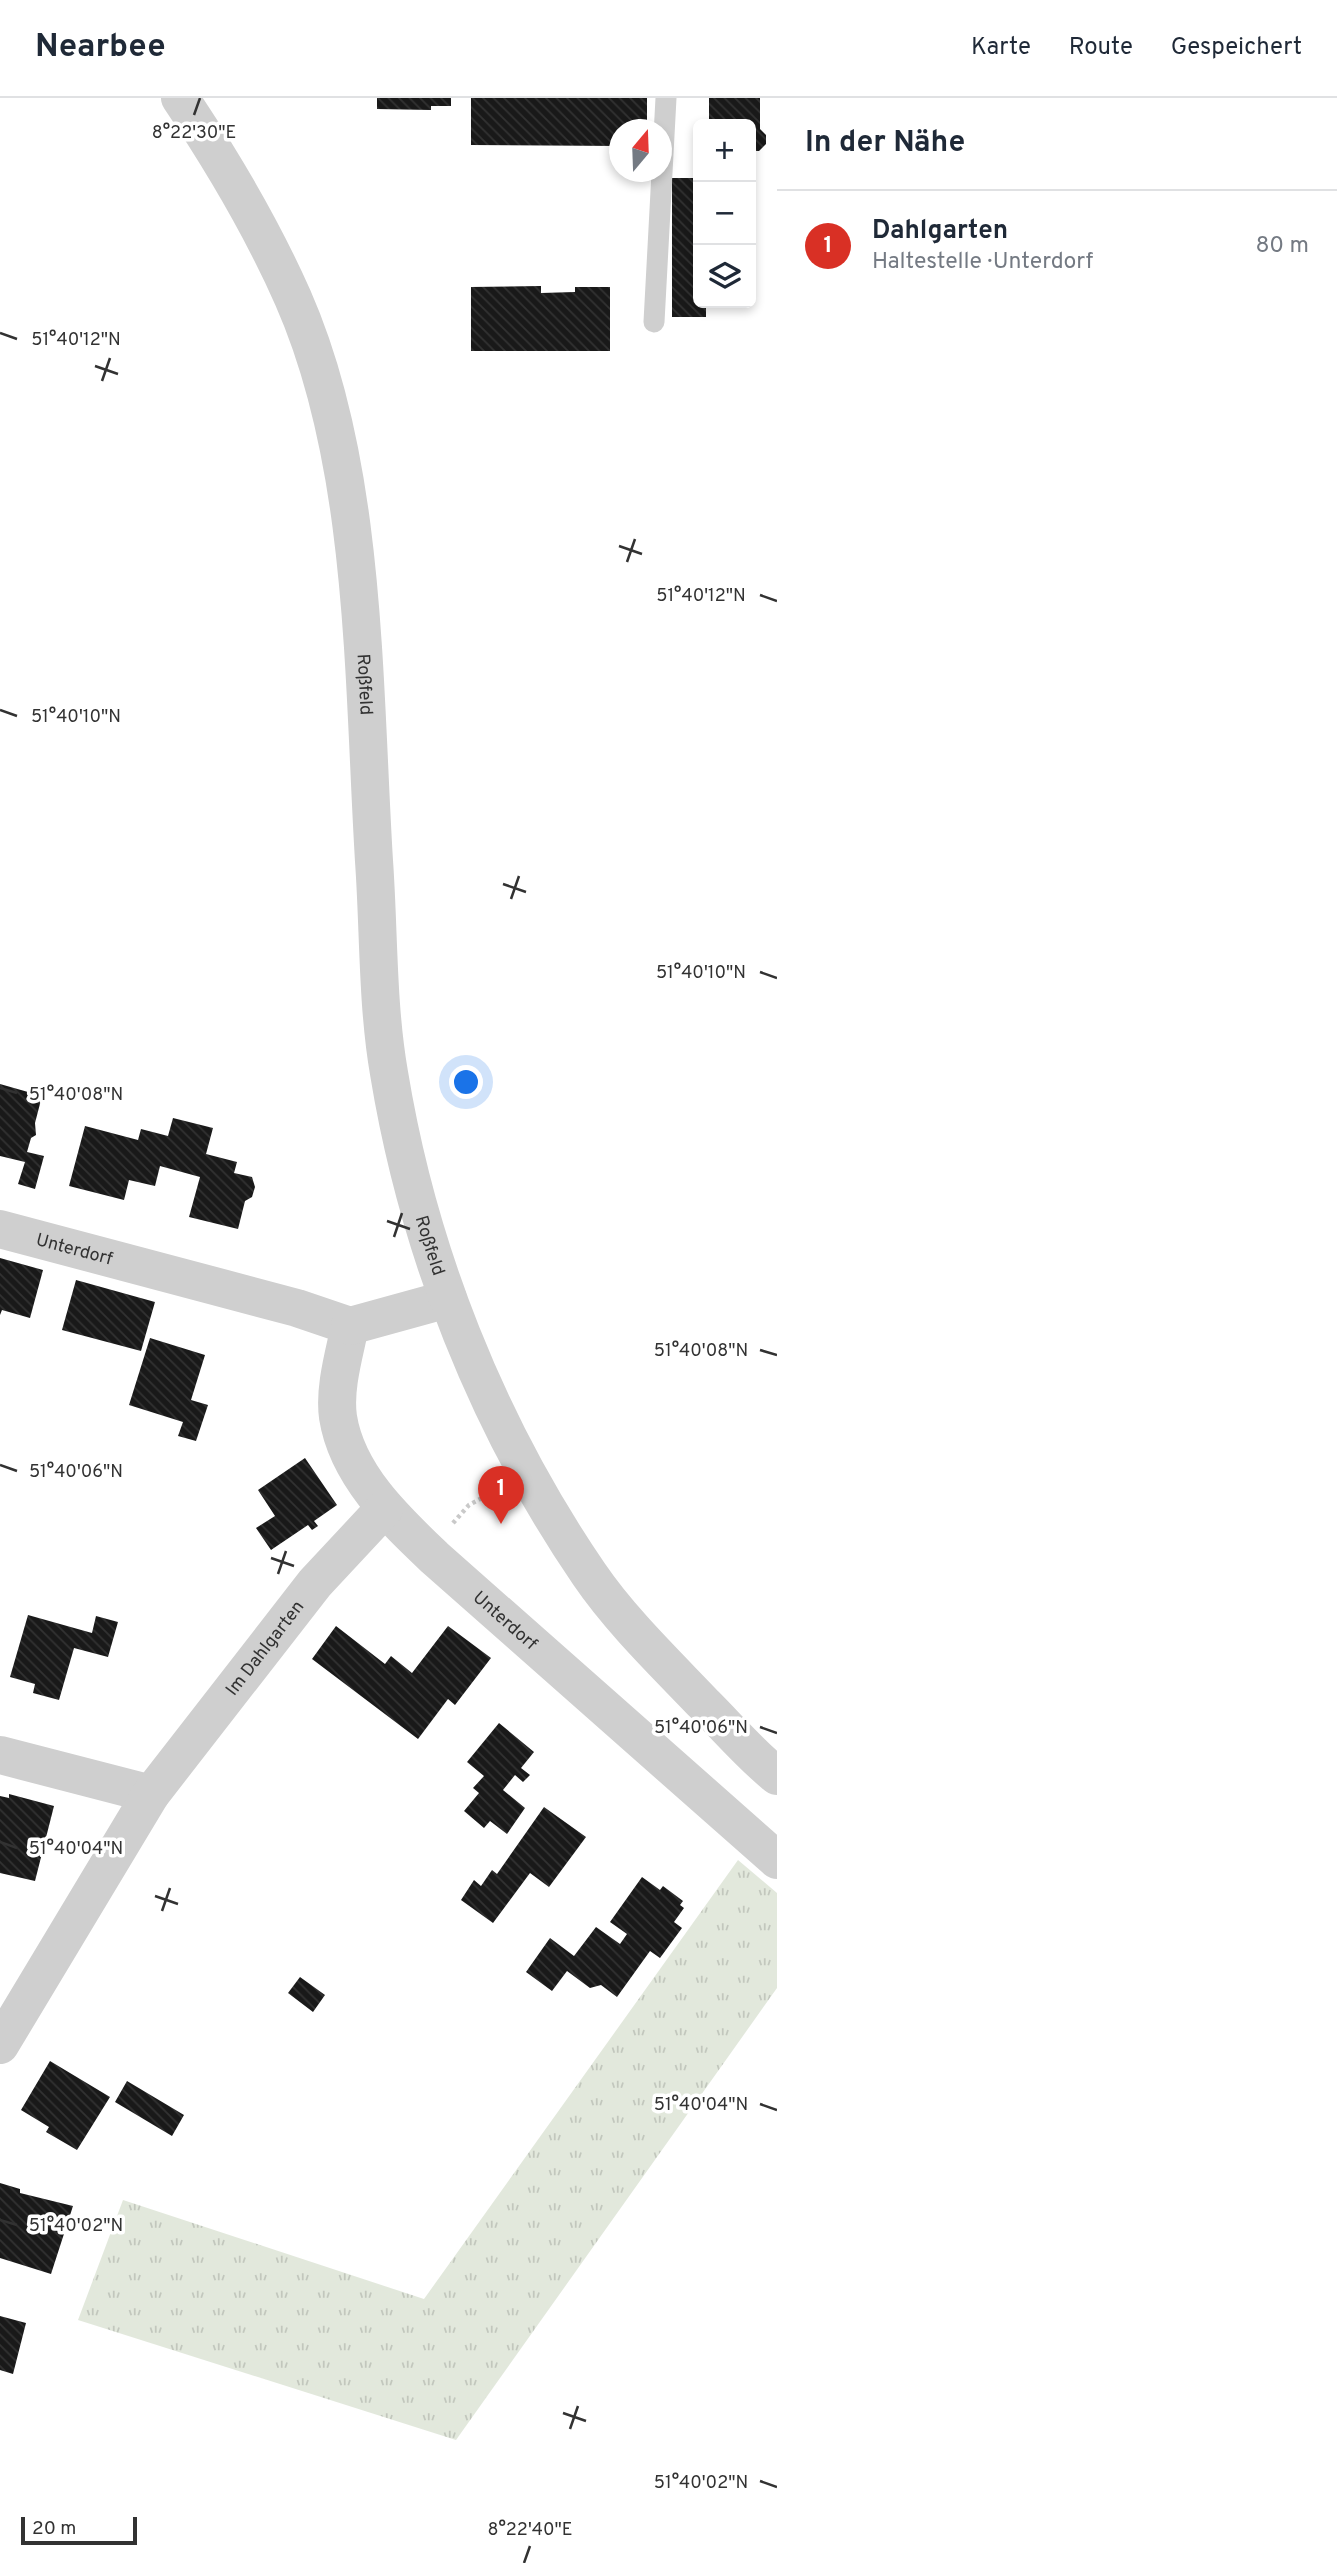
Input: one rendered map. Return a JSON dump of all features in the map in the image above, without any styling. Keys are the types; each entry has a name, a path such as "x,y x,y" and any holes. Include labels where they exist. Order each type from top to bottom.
{"street":[{"name":"Roßfeld","path":"180,98 232,175 294,301 319,376 340,454 360,625 388,1070 411,1184 448,1299"},
{"name":"Unterdorf","path":"0,1229 297,1308 351,1326 339,1379 338,1417 346,1448 384,1509 435,1558 777,1860"},
{"path":"351,1326 448,1299 482,1383 545,1503 591,1577 672,1670 777,1776"},
{"name":"Im Dahlgarten","path":"0,2045 151,1794 315,1583 384,1509"},
{"path":"0,1755 151,1794"}],"lane":[{"path":"654,322 666,98"}],"path":[{"path":"435,1558 448,1528 469,1505 493,1492"}],"green space":[{"path":"738,1860 777,1893 777,1988 456,2440 78,2320 123,2200 424,2299"}],"building":[{"path":"377,98 451,98 451,106 431,106 431,110 377,109"},
{"path":"471,98 647,98 647,119 609,119 609,146 471,145"},
{"path":"709,98 760,98 760,129 766,135 766,144 756,151 756,119 709,119"},
{"path":"672,178 693,178 693,308 706,308 706,317 672,317"},
{"path":"541,286 541,293 575,292 575,287 610,287 610,351 471,351 471,287"},
{"path":"0,1084 42,1096 35,1123 36,1135 31,1138 27,1152 44,1156 35,1189 18,1184 25,1162 0,1156"},
{"path":"173,1118 213,1128 206,1154 237,1162 234,1173 252,1177 255,1187 252,1197 245,1201 238,1229 189,1217 200,1177 160,1166 155,1186 129,1180 124,1200 69,1186 85,1126 138,1140 141,1129 168,1136"},
{"path":"0,1258 43,1270 30,1318 2,1310 0,1315"},
{"path":"76,1280 155,1302 141,1351 62,1330"},
{"path":"150,1338 205,1355 191,1400 208,1405 196,1441 178,1436 183,1422 129,1405"},
{"path":"305,1458 337,1505 314,1521 318,1526 312,1530 308,1525 271,1550 256,1528 275,1516 258,1490"},
{"path":"28,1615 92,1633 96,1616 118,1622 108,1657 74,1648 59,1700 33,1693 35,1684 10,1677"},
{"path":"336,1626 385,1664 391,1656 412,1673 448,1626 491,1658 455,1705 448,1699 418,1739 312,1659"},
{"path":"499,1723 534,1752 521,1768 530,1775 523,1782 515,1775 503,1790 525,1808 507,1834 490,1821 484,1828 464,1811 479,1793 473,1788 484,1776 467,1762"},
{"path":"9,1794 54,1806 35,1881 0,1873 0,1796 9,1798"},
{"path":"544,1807 586,1837 549,1887 530,1873 493,1923 461,1900 474,1880 481,1886 492,1870 497,1874"},
{"path":"642,1877 660,1890 663,1886 683,1901 680,1905 684,1908 674,1922 682,1928 660,1958 650,1951 617,1997 601,1985 590,1988 567,1971 552,1991 526,1972 550,1938 574,1956 596,1927 620,1944 627,1934 610,1922"},
{"path":"300,1977 325,1995 313,2012 288,1993"},
{"path":"50,2061 110,2097 77,2150 46,2132 49,2127 21,2110"},
{"path":"127,2081 184,2115 172,2136 115,2102"},
{"path":"0,2183 20,2189 20,2193 73,2206 51,2274 0,2258"},
{"path":"0,2316 26,2323 13,2374 0,2370"}],"place":[{"name":"Dahlgarten","path":"501,1524"}]}
